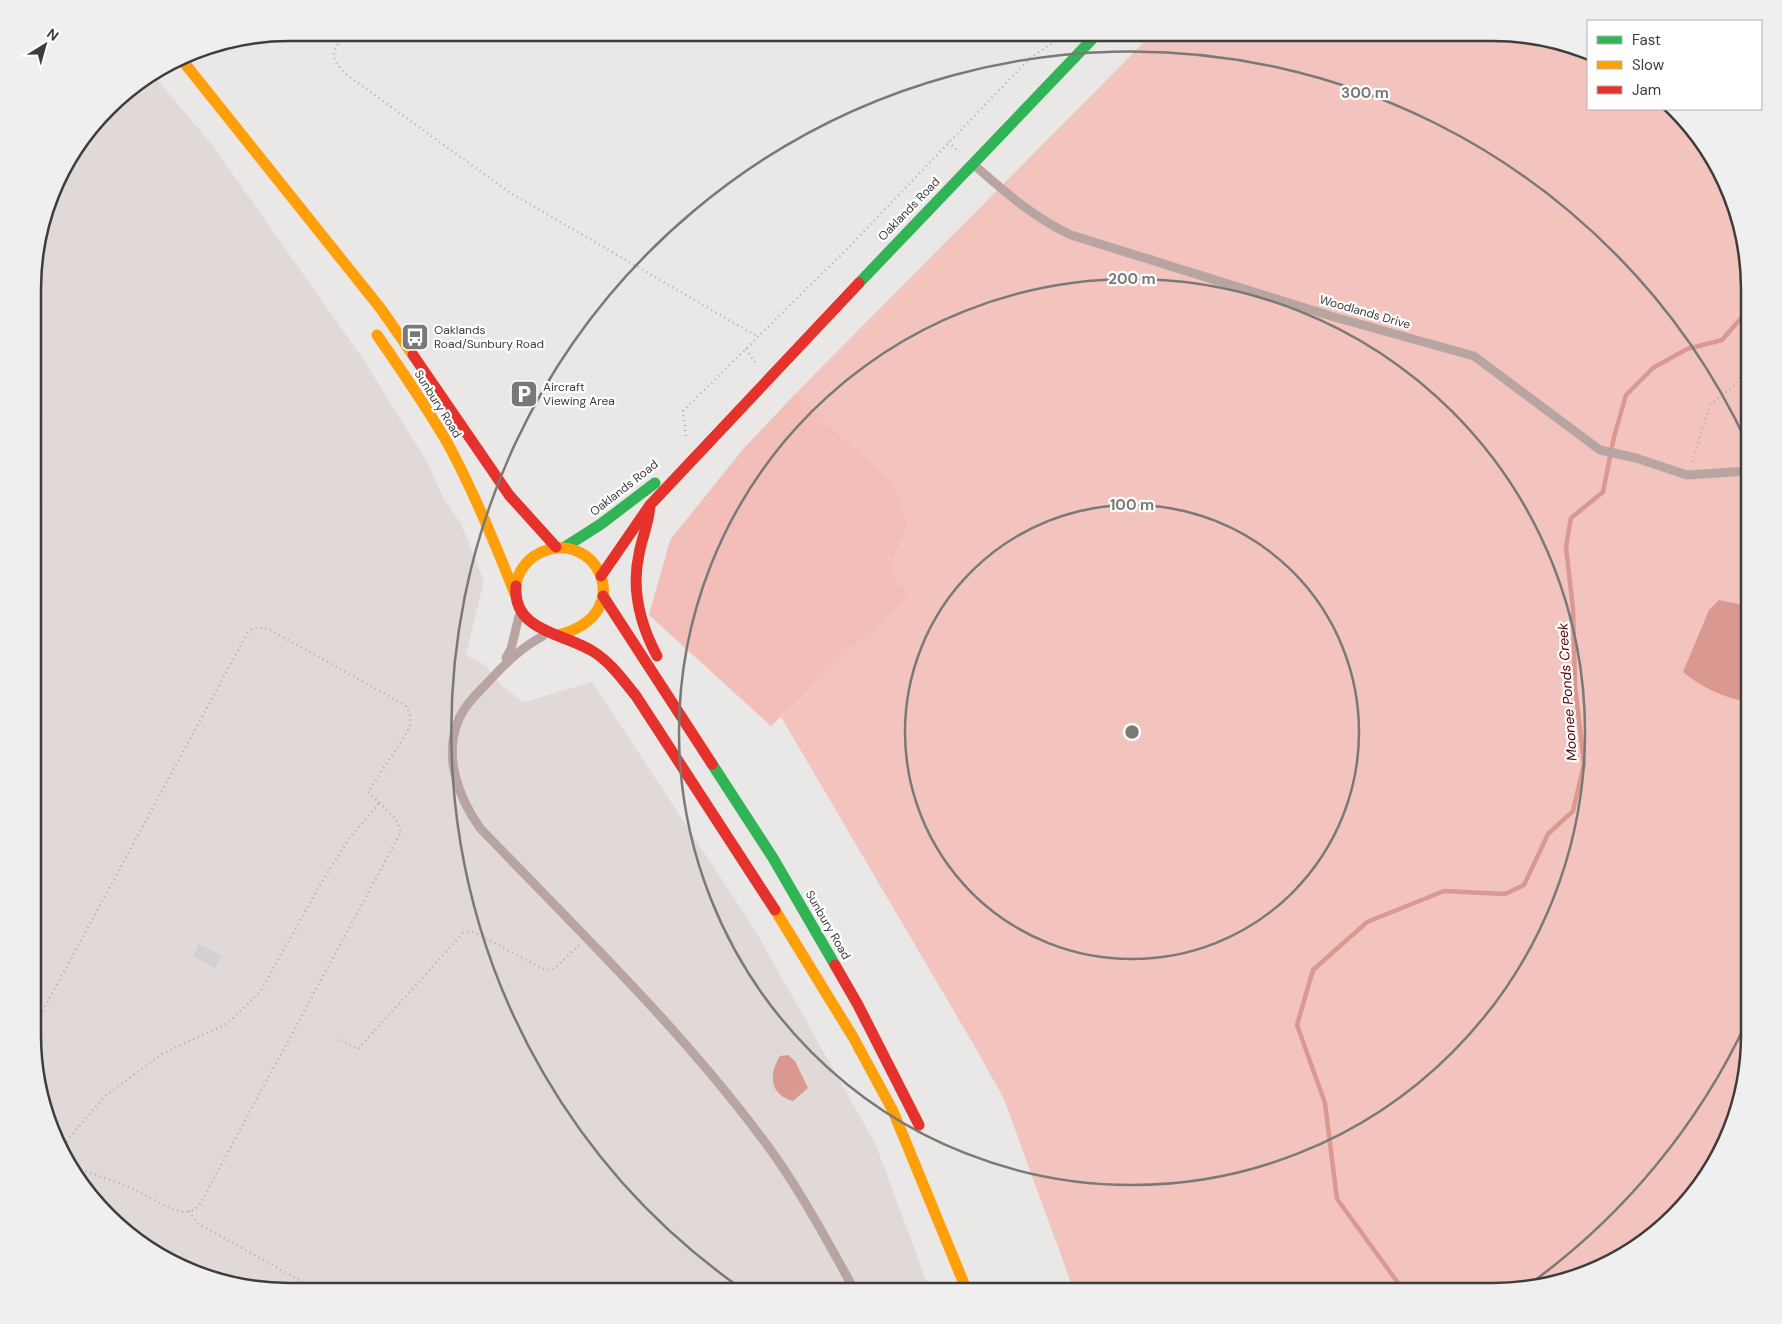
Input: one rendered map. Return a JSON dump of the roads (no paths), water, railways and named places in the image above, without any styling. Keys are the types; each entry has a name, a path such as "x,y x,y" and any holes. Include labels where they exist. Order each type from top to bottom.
{"main road":[{"name":"Oaklands Road","path":"601,576 650,505 740,406 1090,41"},
{"name":"Sunbury Road","path":"186,64 381,309 518,508 560,547"},
{"name":"Sunbury Road","path":"246,141 328,261"},
{"name":"Sunbury Road","path":"371,326 436,423 463,474 495,542 516,594"},
{"name":"Oaklands Road","path":"560,547 640,496 740,406"},
{"path":"640,496 650,505 650,522 636,568 637,600 644,633 718,757 773,858"},
{"path":"553,634 577,630 593,620 600,608 603,596 601,576 587,556 560,547 537,554 522,568 516,581 516,594 520,610 532,625 553,634 585,647 607,662 636,696 804,954 853,1037 893,1111 940,1220 964,1283"},
{"name":"Sunbury Road","path":"603,596 773,858 858,1005 923,1135"}],"lane":[{"name":"Woodlands Drive","path":"972,163 1018,204 1042,221 1071,235 1334,317 1474,356 1600,450 1636,458 1687,475 1741,472"},
{"path":"502,665 511,649 520,610"},
{"path":"553,634 526,645 502,665 459,718 453,741 454,767 459,793 468,811 480,828 700,1059 759,1134 805,1201 851,1283"}],"waterway":[{"name":"Moonee Ponds Creek","path":"1398,1283 1337,1199 1325,1103 1297,1025 1313,970 1367,922 1444,891 1505,894 1524,885 1548,834 1573,811 1584,764 1575,685 1573,609 1566,547 1571,518 1603,492 1614,437 1626,395 1653,368 1687,349 1722,340 1741,318"}],"place":[{"name":"Oaklands Road/Sunbury Road","path":"415,337"},
{"name":"Aircraft Viewing Area","path":"524,394"}]}
